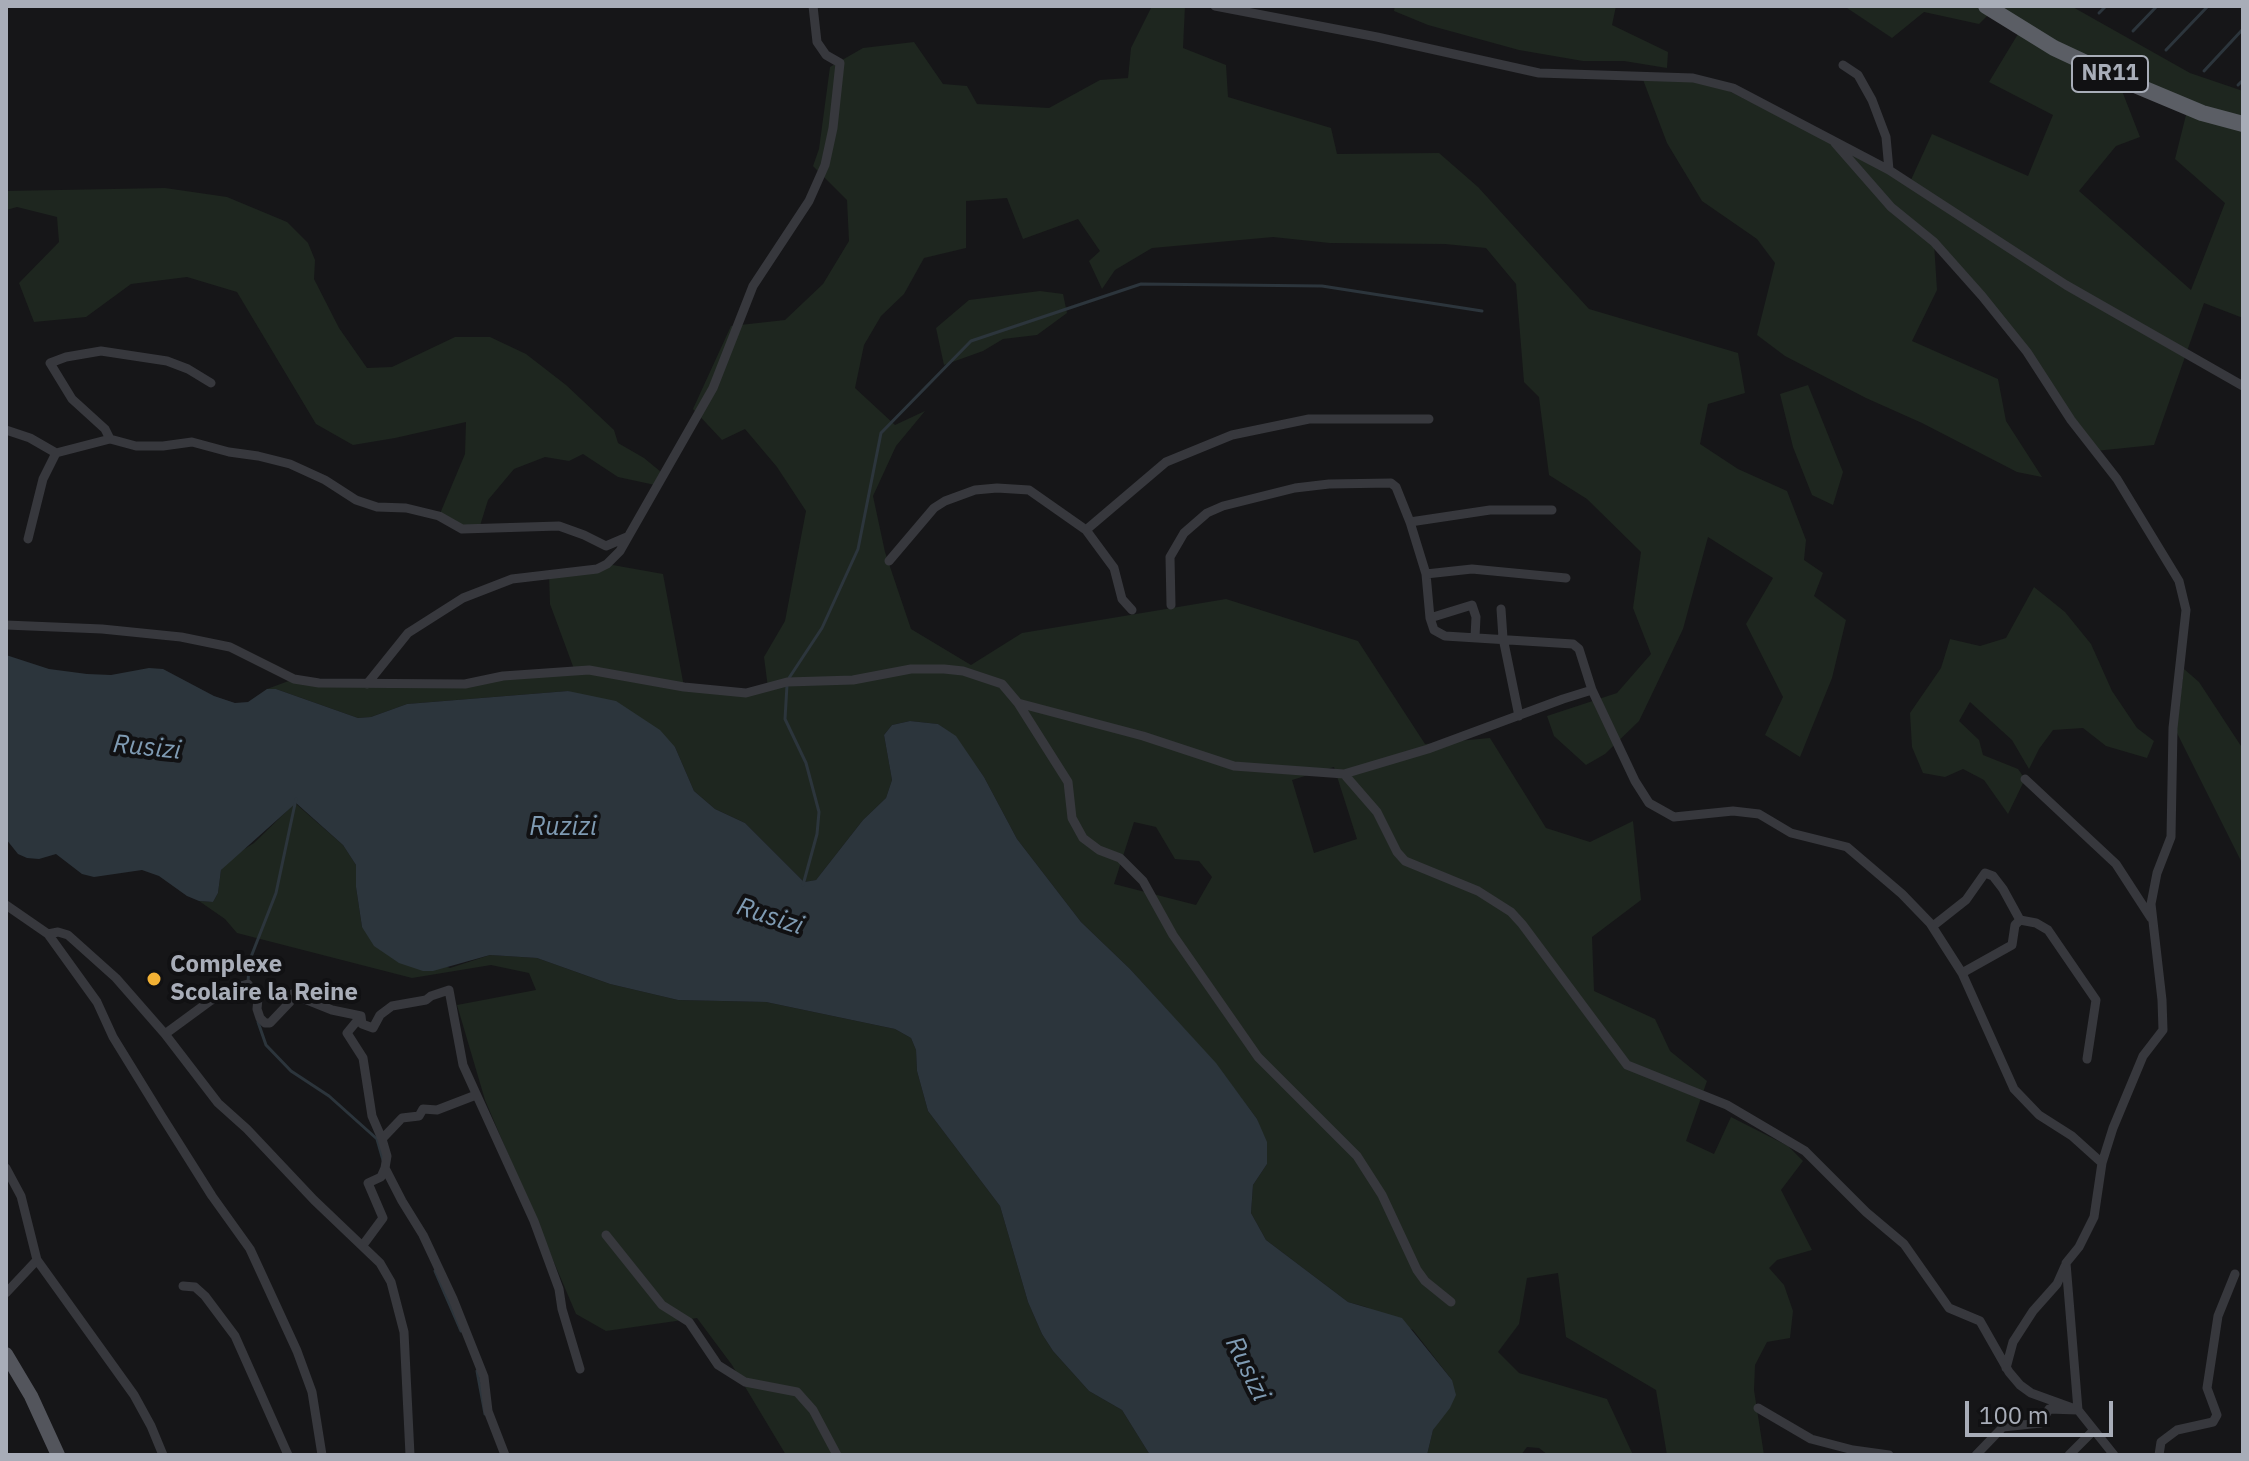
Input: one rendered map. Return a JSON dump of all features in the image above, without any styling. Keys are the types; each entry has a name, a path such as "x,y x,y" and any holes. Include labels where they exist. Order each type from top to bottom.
{"highway":[{"name":"NR11","path":"1986,6 2054,48 2116,77 2202,113 2243,124"}],"main road":[{"path":"6,1354 31,1396 58,1455"}],"street":[{"path":"367,684 408,633 463,598 512,579 597,569 614,558 713,388 753,286 809,201 825,165 833,128 840,63 826,55 817,42 813,6"},
{"path":"1215,6 1377,37 1539,73 1693,78 1733,88 1889,170 2066,285 2243,386"},
{"path":"1843,65 1858,75 1872,100 1886,137 1889,170"},
{"path":"1835,143 1891,207 1934,242 2027,352 2071,420 2117,479 2179,581 2186,610 2173,728 2171,837 2157,873 2151,904 2163,1030 2143,1056 2113,1128 2102,1163 2094,1217 2057,1284 2033,1311 2013,1342 2006,1368"},
{"path":"110,439 105,429 72,399 50,363 101,351 167,361 211,383"},
{"path":"1086,530 1166,462 1232,435 1309,419 1429,419"},
{"path":"6,430 30,438 56,453 110,439 136,446 192,442 269,458 325,480 356,500 377,507 406,508 439,516 462,529 559,526 606,546 627,537"},
{"path":"28,539 43,479 56,453"},
{"path":"1171,605 1170,557 1184,533 1196,521 1223,506 1295,488 1391,483 1396,487 1410,522 1426,574 1434,630 1441,634 1568,643 1578,647 1592,690 1635,781 1649,803 1674,817 1750,812 1768,818 1797,836 1823,839 1847,847 1902,894 1933,926 1962,973 2014,1089 2039,1115 2072,1136 2102,1163"},
{"path":"889,561 934,508 960,494 997,488 1029,490 1086,530 1114,568 1122,599 1132,610"},
{"path":"1410,522 1490,510 1552,510"},
{"path":"1426,574 1472,569 1566,578"},
{"path":"1430,618 1472,605 1476,617 1475,637"},
{"path":"1501,609 1503,638 1519,716"},
{"path":"6,625 102,629 181,637 230,647 294,679 319,683 465,684 503,676 589,670 684,687 746,693 787,682 853,680 911,669 944,669 963,671 1002,684 1018,703 1068,782 1072,818 1083,838 1099,850 1120,858 1143,881 1173,935 1258,1057 1357,1156 1382,1195 1417,1270 1425,1281 1451,1302"},
{"path":"1018,703 1143,736 1234,766 1344,774 1428,749 1592,690"},
{"path":"1344,774 1377,812 1397,852 1405,861 1478,891 1511,912 1627,1065 1727,1105 1805,1151 1866,1212 1904,1244 1949,1308 1980,1321 2006,1368 2020,1385 2031,1393 2078,1410"},
{"path":"2025,779 2116,864 2153,921"},
{"path":"1933,926 1966,900 1985,873 1993,876 2003,889 2020,920"},
{"path":"6,905 48,934 97,1002 108,1027 161,1115 250,1249 297,1351 312,1392 322,1455"},
{"path":"1962,973 2012,945 2015,925 2020,920"},
{"path":"2020,920 2036,923 2048,930 2096,1000 2087,1059"},
{"path":"48,934 58,932 68,935 116,978 165,1034 218,1103 363,1245 387,1273 404,1332 410,1455"},
{"path":"165,1034 210,1001 233,988 248,984 258,998 260,1018 267,1024 290,1002 292,994 332,1010 361,1016"},
{"path":"361,1016 362,1024 373,1028 380,1015 392,1006 426,1000 449,990 463,1065 534,1221 557,1281 580,1369"},
{"path":"361,1016 347,1033 363,1058 372,1116 387,1156 381,1177 368,1183 383,1218 363,1245"},
{"path":"382,1139 402,1118 419,1116 423,1109 437,1110 476,1095"},
{"path":"6,1168 21,1196 37,1260 134,1395 163,1455"},
{"path":"385,1168 423,1235 453,1299 484,1377 488,1411 505,1455"},
{"path":"606,1235 662,1305 689,1322 718,1365 745,1382 797,1392 813,1410 837,1455"},
{"path":"6,1293 37,1260"},
{"path":"2066,1263 2078,1410 2114,1455"},
{"path":"2159,1455 2161,1442 2177,1430 2213,1422 2217,1415 2207,1388 2218,1316 2235,1274"},
{"path":"183,1286 195,1287 205,1296 235,1336 288,1455"},
{"path":"1758,1408 1811,1439 1889,1455"},
{"path":"1976,1455 2003,1427 2041,1423 2049,1409 2078,1410"},
{"path":"2069,1455 2093,1431"}],"shaded area":[{"path":"1152,6 1185,6 1183,48 1226,65 1228,97 1331,128 1337,154 1439,153 1478,187 1589,309 1738,353 1745,393 1708,404 1700,444 1738,469 1787,491 1806,540 1804,560 1823,573 1814,596 1846,620 1832,678 1800,757 1765,735 1783,697 1746,624 1773,578 1708,537 1683,629 1639,721 1605,754 1586,765 1554,736 1547,716 1617,693 1651,654 1633,608 1641,552 1587,499 1549,475 1539,397 1524,382 1516,284 1486,248 1445,244 1330,243 1273,237 1152,248 1115,270 1102,289 1089,261 1100,251 1078,219 1023,239 1007,198 966,201 966,248 924,258 904,294 881,316 864,345 855,388 895,425 925,411 896,446 873,496 885,552 911,629 971,665 1022,633 1226,599 1358,641 1425,744 1490,738 1546,828 1590,842 1633,821 1641,900 1592,937 1594,991 1655,1019 1670,1051 1707,1081 1686,1141 1714,1154 1731,1117 1788,1146 1803,1161 1781,1190 1812,1250 1777,1260 1769,1268 1784,1285 1793,1311 1790,1338 1767,1342 1755,1365 1754,1390 1764,1455 1667,1455 1656,1390 1566,1337 1558,1273 1527,1278 1519,1324 1498,1352 1519,1373 1607,1399 1633,1455 1548,1455 1539,1448 1527,1447 1521,1455 1427,1455 1452,1380 1413,1330 1366,1307 1348,1302 1266,1240 1251,1213 1253,1185 1267,1164 1257,1119 1215,1063 1130,969 1081,922 1017,839 984,777 956,737 938,724 910,721 892,725 884,735 892,780 886,798 863,820 816,880 804,882 745,823 715,809 694,791 675,747 568,691 407,704 371,717 358,718 276,689 267,689 294,679 465,684 574,669 550,604 549,574 607,564 663,574 684,687 735,692 768,688 764,657 785,621 806,511 777,467 745,429 722,440 693,409 731,326 785,320 823,284 849,241 847,200 813,166 819,149 830,67 863,48 914,42 943,84 967,86 977,104 1049,108 1100,80 1128,78 1131,48","holes":["1334,767 1357,839 1314,853 1292,780","1134,822 1156,827 1175,859 1199,861 1212,877 1196,905 1114,884"]},
{"path":"1395,6 1616,6 1612,25 1668,52 1667,68 1624,61 1583,61 1519,50 1428,25 1394,11"},
{"path":"1844,6 2071,6 2190,73 2243,91 2243,318 2204,303 2154,445 2095,451 2027,352 1934,243 1937,290 1912,341 1998,379 2006,421 2042,477 2017,472 1866,398 1785,356 1757,335 1775,263 1757,239 1702,201 1667,143 1642,77 1711,82 1910,182 1932,134 2028,176 2053,115 1989,82 2021,29 1993,10 1979,24 1924,12 1892,38","holes":["2117,78 2188,107 2175,159 2225,203 2191,290 2079,191 2116,146 2140,137"]},
{"path":"165,188 227,197 287,222 308,243 315,260 314,279 339,328 367,368 392,367 455,337 490,337 526,354 566,385 614,430 618,443 661,472 655,485 618,477 583,454 569,461 545,457 514,469 488,500 479,529 462,529 439,516 465,454 466,422 353,445 316,424 237,292 187,277 131,284 86,317 34,322 19,283 59,242 57,217 17,207 6,210 6,191"},
{"path":"1040,291 1063,294 1067,313 1037,335 1003,339 983,351 944,365 936,328 969,300"},
{"path":"1808,385 1843,472 1833,505 1812,495 1793,447 1780,394"},
{"path":"2034,587 2065,612 2091,644 2112,691 2137,728 2154,741 2147,758 2106,746 2083,728 2053,730 2029,769 2012,740 1970,702 1959,721 1979,740 1983,755 2018,769 2025,779 2008,814 1984,780 1963,769 1945,777 1923,773 1912,747 1910,713 1941,668 1950,639 1980,646 2006,638"},
{"path":"2184,669 2199,682 2243,749 2243,865 2176,731"},
{"path":"295,803 343,845 356,865 362,927 450,968 490,955 537,958 610,984 678,1000 766,1002 895,1029 911,1038 928,1111 1000,1206 1028,1302 1042,1334 1089,1391 1122,1410 1150,1455 786,1455 732,1365 697,1318 606,1331 576,1314 485,1100 457,1005 536,990 529,973 491,965 412,978 237,933 225,919 199,901 213,902 218,893 221,870"}],"water":[{"name":"Ruzizi","path":"6,655 49,669 87,674 111,675 149,668 163,669 214,696 235,703 248,702 267,689 276,689 358,718 371,717 407,704 568,691 616,701 660,730 675,747 694,791 715,809 745,823 804,882 816,880 863,820 886,798 892,780 884,735 892,725 910,721 938,724 956,736 984,777 1017,839 1081,922 1130,969 1216,1063 1257,1119 1267,1142 1267,1164 1253,1185 1251,1213 1266,1240 1348,1302 1402,1318 1452,1380 1456,1395 1433,1430 1427,1455 1150,1455 1122,1410 1089,1391 1042,1334 1028,1302 1000,1206 928,1111 917,1071 916,1050 911,1038 895,1029 766,1002 678,1000 610,984 537,958 490,955 433,971 399,963 374,946 362,927 356,865 343,845 296,803 221,870 218,893 213,902 187,896 159,876 142,870 94,877 82,874 56,854 39,859 18,854 6,839"}],"waterway":[{"path":"2099,13 2106,6"},
{"path":"2133,31 2157,6"},
{"path":"2166,50 2208,6"},
{"path":"2204,71 2243,29"},
{"path":"2238,85 2243,80"},
{"path":"789,678 822,628 858,549 881,433 971,341 1141,284 1322,286 1482,311"},
{"path":"787,685 785,719 806,763 819,812 817,834 803,885"},
{"path":"248,984 249,962 276,893 296,799"},
{"path":"258,1022 266,1045 291,1071 329,1096 377,1139 383,1160"},
{"path":"435,1271 461,1331"},
{"path":"477,1371 485,1414"}],"place":[{"name":"Complexe Scolaire la Reine","path":"154,979"}],"water label":[{"name":"Rusizi","path":"147,748"},
{"name":"Rusizi","path":"770,917"},
{"name":"Rusizi","path":"1247,1369"}]}
